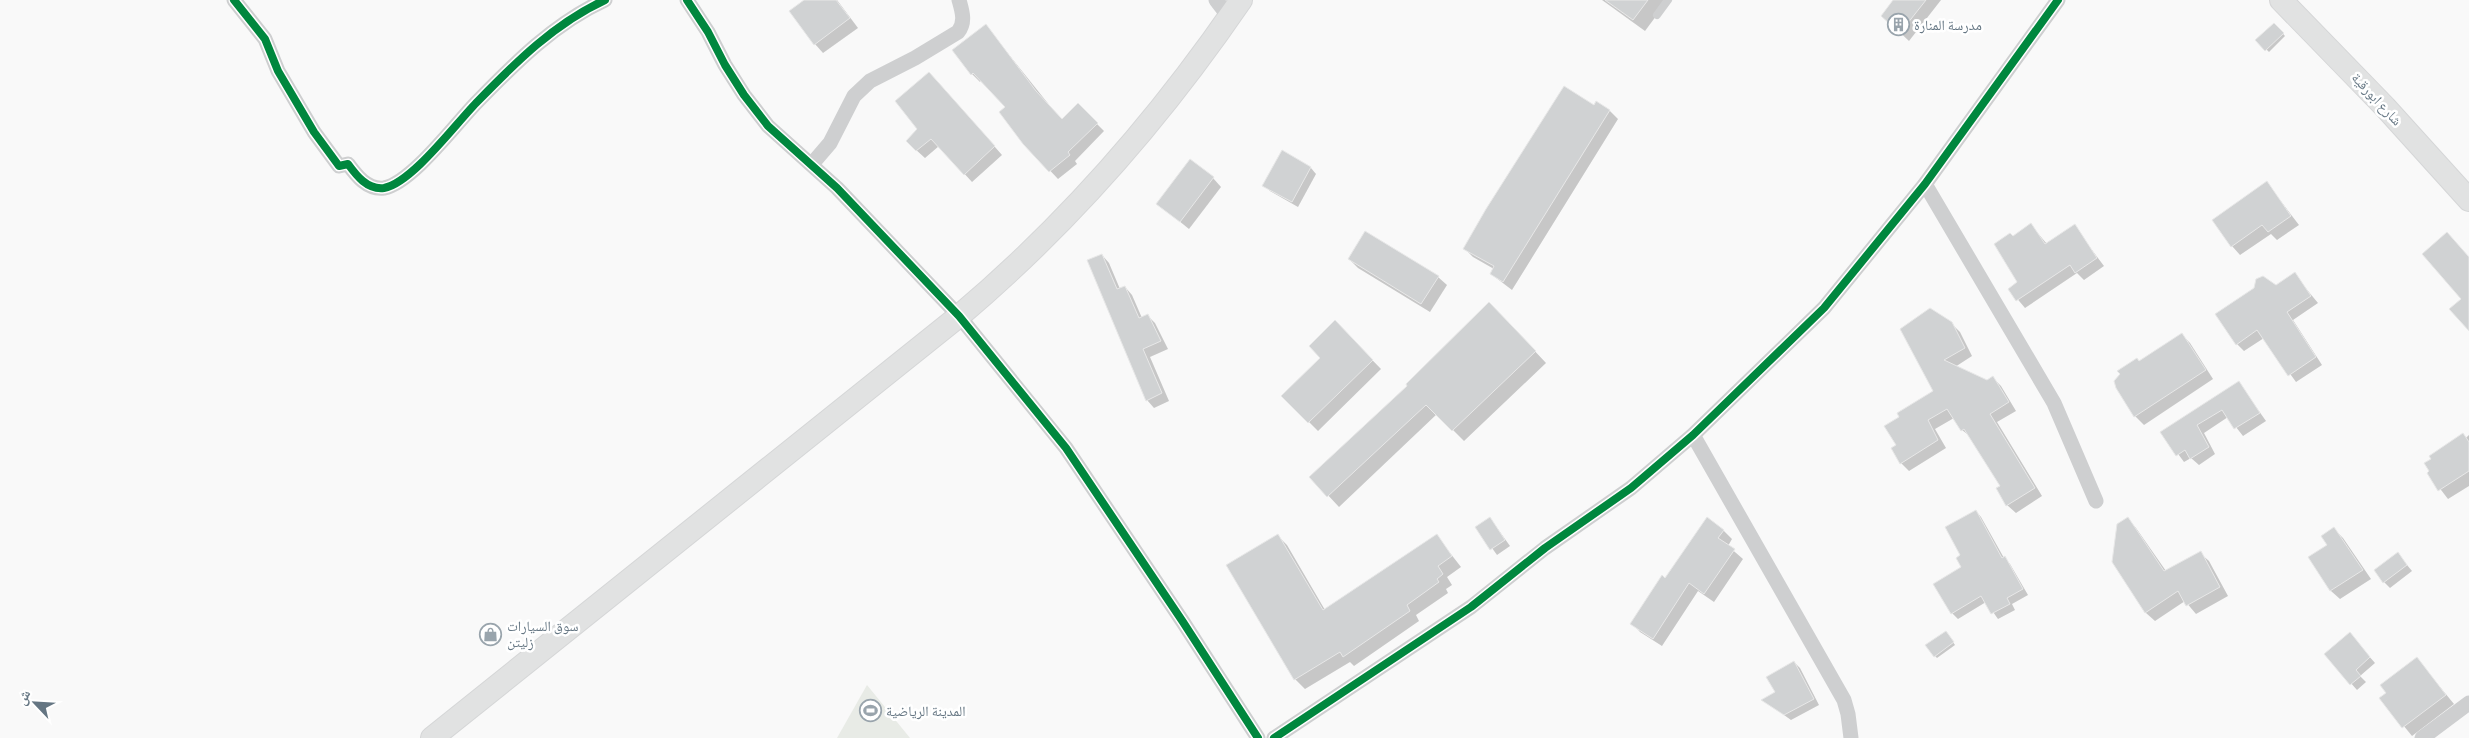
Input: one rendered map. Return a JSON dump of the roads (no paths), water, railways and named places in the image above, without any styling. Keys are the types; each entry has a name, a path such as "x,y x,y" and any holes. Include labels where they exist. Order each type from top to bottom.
{"main road":[{"name":"شارع ابورقية","path":"2281,0 2385,107 2469,200"},
{"path":"432,738 959,316 1010,273 1062,222 1167,103 1229,6"}],"street":[{"path":"234,0 265,39 278,71 314,132 339,166 348,164 363,181 383,188 395,184 413,170 476,102 557,27 605,0"},
{"path":"687,0 708,32 725,65 744,95 768,126 812,164 879,231 959,316 1066,448 1183,622 1258,738"},
{"path":"812,164 830,142 854,96 870,81 915,58 958,32 962,27 963,18 959,0"},
{"path":"1274,738 1470,607 1545,548 1631,488 1693,435 1824,308 1925,184 2058,0"},
{"path":"1925,184 2054,403 2096,501"},
{"path":"1693,435 1844,700 1851,738"},
{"path":"2422,738 2469,703"}],"lane":[{"path":"1657,15 1668,0"}],"place":[{"name":"مدرسة المنارة","path":"1898,25"},
{"name":"سوق السيارات زليتن","path":"491,634"},
{"name":"المدينة الرياضية","path":"870,711"}]}
